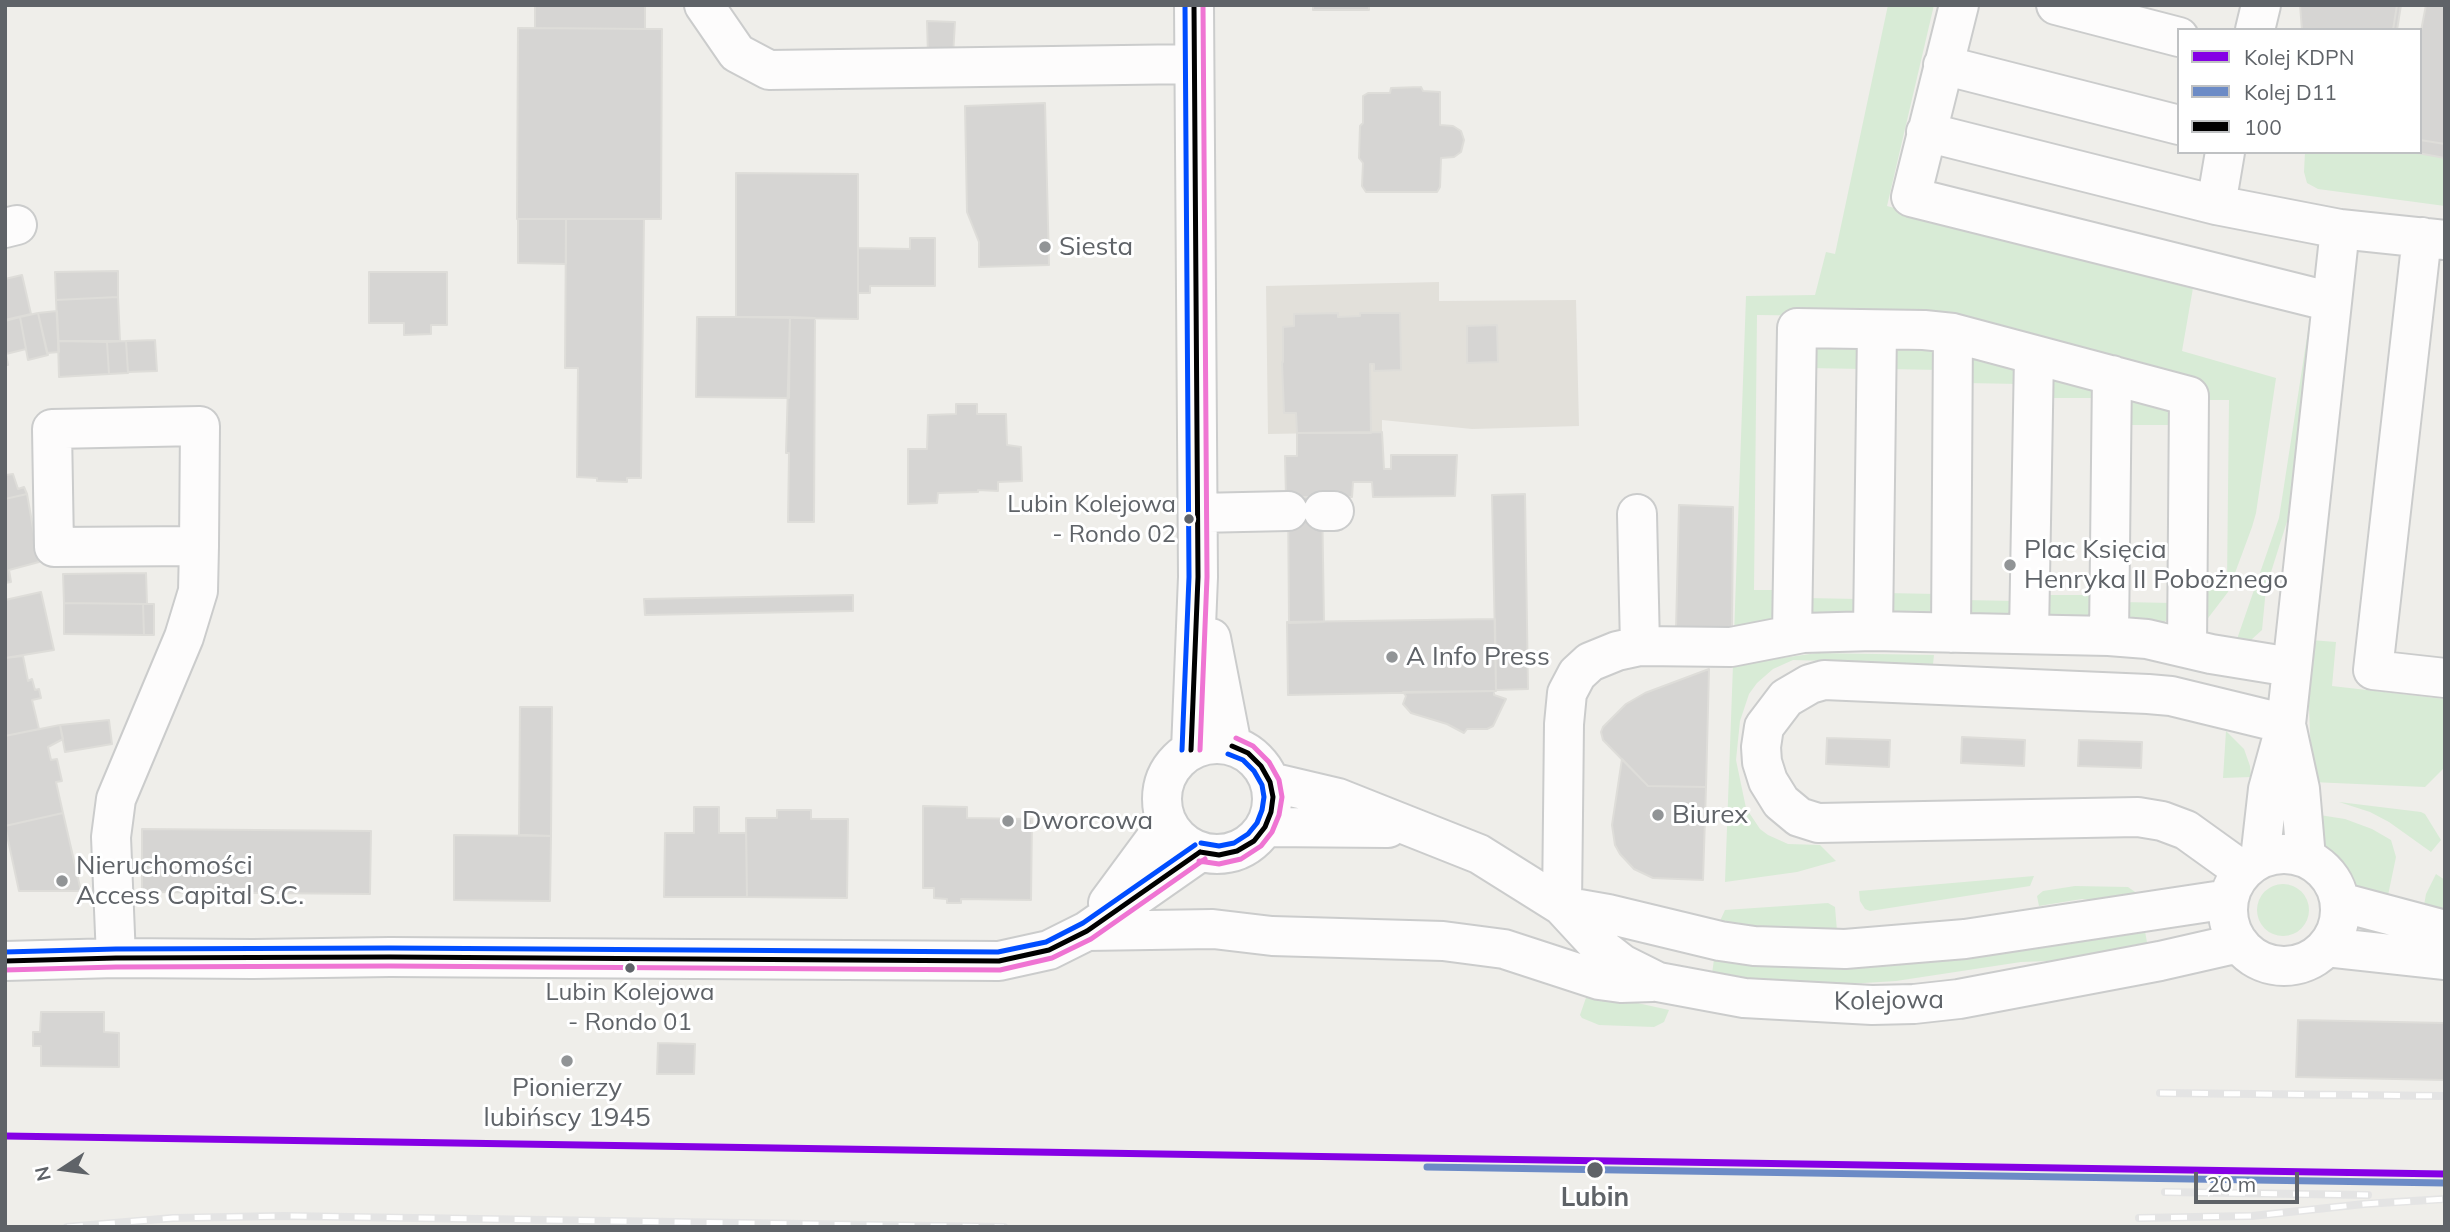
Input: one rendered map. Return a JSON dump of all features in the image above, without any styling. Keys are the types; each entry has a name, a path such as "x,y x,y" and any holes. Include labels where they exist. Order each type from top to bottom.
{"street":[{"path":"704,5 737,53 769,70 1194,64"},
{"path":"1191,750 1198,576 1194,5"},
{"path":"1959,5 1911,197 2332,302"},
{"path":"2056,5 2177,36"},
{"path":"2255,28 2261,5"},
{"path":"1943,65 2177,124"},
{"path":"1926,132 2216,205 2340,229 2433,238 2373,670 2445,678"},
{"path":"2216,205 2225,154"},
{"path":"2244,876 2283,853 2306,858 2323,869 2334,884 2340,902 2340,918 2335,934 2326,947 2313,958 2298,964 2265,962 2239,943 2228,914 2244,876 2286,724 2340,229"},
{"path":"1792,634 1797,328 1877,330 1953,333 2189,396 2187,648"},
{"path":"1873,631 1877,330"},
{"path":"1951,633 1953,333"},
{"path":"2029,634 2034,355"},
{"path":"2109,636 2112,375"},
{"path":"116,958 111,837 116,799 184,637 198,591 200,546 200,426 52,429 54,547 200,546"},
{"path":"1198,513 1315,511"},
{"path":"1637,514 1640,646"},
{"path":"1198,576 1232,746"},
{"path":"1562,906 1564,724 1567,693 1577,674 1590,662 1617,651 1640,646 1731,647 1792,634 1873,631 2029,634 2147,639 2291,667"},
{"path":"2244,876 2186,830 2162,821 2138,817 1818,823 1799,817 1781,802 1768,781 1762,762 1764,727 1786,698 1810,684 1824,680 2171,696 2286,724"},
{"path":"2286,724 2300,789 2306,858"},
{"path":"1218,743 1232,746 1248,754 1261,766 1270,782 1273,797 1271,813 1265,827 1254,841 1237,851 1219,855 1200,852 1175,835 1167,822 1162,795 1165,781 1180,758 1191,750 1218,743"},
{"name":"Kolejowa","path":"1270,782 1338,798 1479,855 1562,906 1599,946 1622,964 1658,982 1744,998 1872,1005 1914,1004 1959,999 2160,961 2239,943"},
{"path":"1087,931 1167,822"},
{"name":"Kolejowa","path":"1265,827 1411,828"},
{"path":"5,961 390,957 999,961 1049,950 1087,931 1200,852"},
{"name":"Kolejowa","path":"1562,906 1608,914 1720,941 1754,946 1845,949 1965,939 2244,876"},
{"path":"2340,902 2445,930"},
{"path":"1087,931 1213,929 1272,936 1443,941 1504,949 1599,980 1621,983 1658,982"},
{"path":"5,937 116,958"},
{"path":"2326,947 2445,960"}],"shaded area":[{"path":"1439,282 1439,301 1576,300 1579,426 1472,429 1382,420 1382,432 1268,434 1266,286"}],"green space":[{"path":"1888,5 1934,5 1887,206 2193,288 2182,351 2276,378 2252,527 2228,592 2202,626 2200,584 2227,583 2229,400 2202,400 1918,317 1757,315 1754,590 1779,590 1778,608 1772,623 1734,635 1746,296 1815,295 1826,252 1835,254"},
{"path":"2305,154 2422,154 2445,158 2445,206 2318,189 2307,183 2304,172"},
{"path":"2309,324 2311,333 2294,495 2266,588 2262,630 2251,640 2236,642 2279,518"},
{"path":"1814,346 1858,348 1862,369 1809,368"},
{"path":"1894,346 1933,346 1940,370 1888,369"},
{"path":"1975,357 2014,364 2019,384 1966,383 1971,359"},
{"path":"2055,377 2091,384 2098,398 2045,398 2046,388"},
{"path":"2131,398 2168,403 2177,425 2124,425"},
{"path":"1885,593 1937,594 1931,616 1891,617"},
{"path":"2042,595 2095,595 2095,607 2089,617 2050,619"},
{"path":"1806,598 1858,599 1854,614 1811,614"},
{"path":"1964,600 2016,601 2012,615 1971,619"},
{"path":"2121,602 2173,603 2169,618 2161,625 2128,620"},
{"path":"2311,640 2336,642 2332,686 2445,699 2445,767 2425,787 2312,782 2308,683"},
{"path":"1817,653 1934,655 1933,664 1793,660 1773,669 1757,683 1749,694 1740,721 1736,760 1746,808 1760,829 1768,835 1788,844 1820,845 1836,861 1797,872 1725,882 1733,665"},
{"path":"2226,731 2244,749 2251,777 2223,778"},
{"path":"2339,802 2421,812 2441,840 2431,852 2389,822 2370,812"},
{"path":"2313,814 2345,819 2372,829 2391,840 2396,857 2386,905 2353,887 2345,878 2320,842"},
{"path":"2436,874 2445,880 2445,917 2423,911 2426,894"},
{"path":"2034,876 2030,886 1870,911 1865,909 1860,901 1859,891"},
{"path":"2283,884 2293,886 2301,892 2307,900 2307,920 2301,928 2293,934 2283,936 2273,934 2265,928 2259,920 2257,910 2259,900 2265,892 2273,886"},
{"path":"2075,886 2128,887 2138,894 2121,904 2082,899 2039,906 2037,896 2043,891"},
{"path":"1828,903 1835,907 1837,931 1766,928 1720,921 1725,910"},
{"path":"2144,926 2149,953 2021,962 1896,981 1832,985 1760,981 1712,974 1714,959 1812,968 1893,966"},
{"path":"1588,992 1669,1010 1664,1022 1654,1027 1599,1025 1580,1015"}],"building":[{"path":"535,5 645,5 645,29 535,28"},
{"path":"1313,5 1369,5 1369,10 1313,10"},
{"path":"2300,5 2397,5 2393,28 2302,28"},
{"path":"2397,5 2445,5 2445,144 2422,140 2422,28 2393,28"},
{"path":"2401,5 2426,5 2422,28 2397,28"},
{"path":"927,21 955,22 953,56 928,56"},
{"path":"518,28 662,29 661,219 517,219"},
{"path":"1421,87 1423,91 1440,92 1440,125 1453,126 1461,131 1464,140 1461,152 1454,157 1441,158 1440,187 1437,192 1366,192 1362,186 1363,163 1359,158 1363,96 1368,93 1390,93 1391,88"},
{"path":"1045,103 1049,265 979,267 979,242 967,212 965,106"},
{"path":"2422,140 2445,144 2445,158 2422,154"},
{"path":"736,173 858,174 858,319 736,317"},
{"path":"518,219 566,219 566,264 518,263"},
{"path":"566,219 644,219 641,478 627,478 627,482 577,477 578,368 565,368"},
{"path":"910,238 935,238 935,286 870,286 870,293 858,293 858,248 910,249"},
{"path":"118,271 118,297 56,300 55,272"},
{"path":"369,272 447,272 447,325 431,325 431,334 404,335 404,323 369,323"},
{"path":"22,275 31,314 5,320 5,279"},
{"path":"118,297 120,341 58,341 56,300"},
{"path":"57,311 59,352 47,353 38,313"},
{"path":"38,313 48,355 28,360 20,317"},
{"path":"1338,313 1338,317 1360,316 1360,313 1400,313 1401,370 1374,371 1374,364 1370,364 1371,433 1297,433 1296,413 1284,413 1283,327 1294,326 1294,314"},
{"path":"20,317 26,349 6,354 8,365 5,365 5,321"},
{"path":"697,317 790,317 789,398 696,397"},
{"path":"790,317 815,318 814,522 788,522 789,453 786,453"},
{"path":"1497,325 1498,362 1467,363 1467,326"},
{"path":"155,340 157,371 128,372 126,341"},
{"path":"58,341 107,342 109,374 59,377"},
{"path":"126,341 128,373 109,374 107,342"},
{"path":"956,404 977,404 977,414 1006,414 1007,445 1021,447 1022,481 998,482 998,491 938,493 937,503 908,504 908,449 927,449 928,415 956,414"},
{"path":"1382,432 1384,469 1391,469 1391,455 1457,455 1455,496 1373,497 1372,482 1353,482 1352,497 1286,497 1285,456 1297,456 1297,433"},
{"path":"5,471 6,475 13,474 18,489 24,487 27,494 5,499"},
{"path":"27,494 39,562 9,570 11,582 5,583 5,499"},
{"path":"1525,494 1528,689 1496,690 1492,495"},
{"path":"1288,497 1322,497 1324,622 1289,623"},
{"path":"1679,505 1733,507 1732,631 1676,630"},
{"path":"146,573 147,604 64,603 63,574"},
{"path":"41,592 54,650 5,658 5,600"},
{"path":"853,595 853,611 645,615 644,599"},
{"path":"64,603 143,604 144,635 64,634"},
{"path":"143,604 154,604 154,635 144,635"},
{"name":"A Info Press","path":"1495,619 1496,691 1288,695 1287,622"},
{"path":"23,656 28,681 32,679 41,698 32,700 39,729 5,736 5,658"},
{"path":"1709,669 1706,787 1648,786 1603,740 1603,727 1626,704 1645,693"},
{"path":"1494,691 1494,695 1506,699 1493,726 1487,729 1467,729 1464,733 1447,724 1411,713 1403,704 1406,696 1403,692"},
{"path":"520,707 552,707 551,836 519,835"},
{"path":"109,720 112,744 65,752 60,725"},
{"path":"60,725 63,739 48,747 51,760 57,759 62,781 56,782 63,813 5,826 5,736"},
{"path":"1962,737 2025,740 2024,766 1961,763"},
{"path":"1827,738 1890,740 1889,767 1826,764"},
{"path":"2079,740 2142,742 2141,768 2078,766"},
{"path":"1622,759 1648,786 1706,787 1703,880 1653,878 1634,869 1620,854 1615,845 1612,825"},
{"path":"923,806 967,807 967,818 1032,819 1031,900 961,899 961,903 947,903 947,899 934,898 934,888 923,888"},
{"path":"694,807 719,807 719,833 746,833 747,897 664,897 665,833 694,833"},
{"path":"777,810 811,810 811,819 848,819 847,898 747,897 746,818 777,818"},
{"path":"63,813 81,891 19,891 5,826"},
{"path":"142,829 371,831 370,894 142,892"},
{"path":"454,835 551,836 550,901 454,900"},
{"path":"41,1012 104,1012 104,1032 119,1033 119,1067 41,1066 41,1046 33,1046 33,1032 40,1032"},
{"path":"2298,1020 2445,1023 2445,1080 2296,1077"},
{"path":"658,1043 695,1044 694,1074 657,1074"}],"railway":[{"path":"2160,1093 2445,1096"},
{"path":"2165,1192 2368,1195"},
{"path":"2139,1218 2252,1216 2364,1204 2445,1199"},
{"path":"67,1227 173,1218 283,1216 1004,1227"}],"rail line":[{"name":"KDPN","path":"5,1136 2445,1174"},
{"name":"D11","path":"1427,1167 2445,1183"}],"transit line":[{"path":"1182,750 1189,577 1185,5"},
{"name":"100","path":"1191,750 1198,577 1194,5"},
{"path":"1200,750 1207,577 1203,5"},
{"path":"1199,861 1219,864 1241,859 1261,846 1272,832 1279,815 1282,797 1279,780 1269,762 1253,746 1236,738"},
{"name":"100","path":"1200,852 1219,855 1237,851 1254,841 1265,827 1271,812 1273,797 1270,782 1261,766 1248,753 1232,746"},
{"path":"1201,843 1219,846 1234,843 1248,834 1257,823 1262,810 1262,785 1254,771 1243,760 1228,754"},
{"path":"5,952 390,948 998,952 1046,942 1083,923 1195,845"},
{"name":"100","path":"5,961 390,957 999,961 1049,950 1087,931 1200,852"},
{"path":"5,970 390,966 1000,970 1052,958 1091,939 1205,859"}],"place":[{"name":"Siesta","path":"1045,247"},
{"name":"Lubin Kolejowa - Rondo 02","path":"1189,519"},
{"name":"Plac Księcia Henryka II Pobożnego","path":"2010,565"},
{"name":"A Info Press","path":"1392,657"},
{"name":"Biurex","path":"1658,815"},
{"name":"Dworcowa","path":"1008,821"},
{"name":"Nieruchomości Access Capital S.C.","path":"62,881"},
{"name":"Lubin Kolejowa - Rondo 01","path":"630,968"},
{"name":"Pionierzy lubińscy 1945","path":"567,1061"},
{"name":"Lubin","path":"1595,1170"}]}
